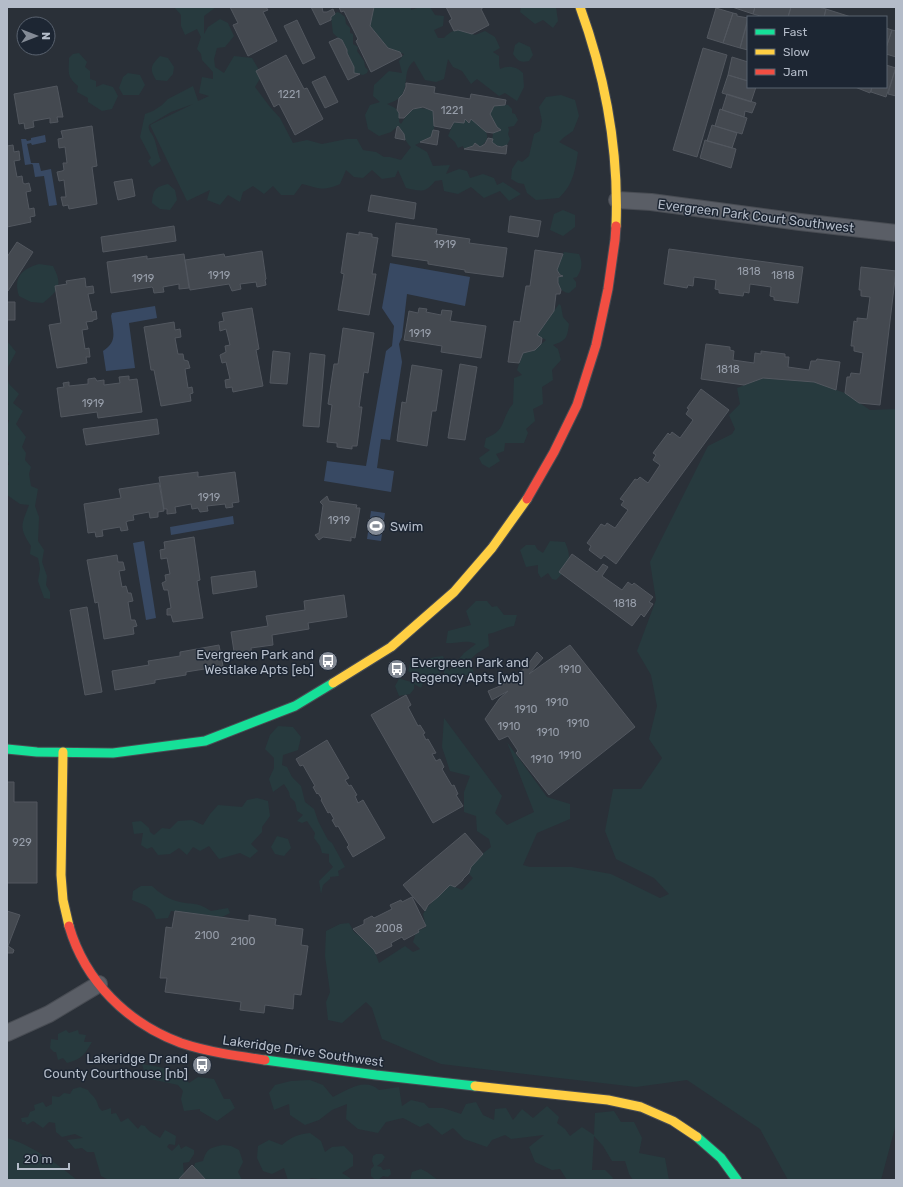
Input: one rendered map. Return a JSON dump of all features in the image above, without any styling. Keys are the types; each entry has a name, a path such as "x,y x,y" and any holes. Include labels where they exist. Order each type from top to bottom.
{"street":[{"path":"7,749 37,752 113,753 205,741 295,706 391,648 454,592 492,548 530,496 554,452 576,405 596,346 608,289 615,240 617,200 612,139 602,76 592,40 580,7"},
{"name":"Evergreen Park Court Southwest","path":"617,200 651,202 896,233"},
{"name":"Lakeridge Drive Southwest","path":"63,752 61,882 65,913 82,959 99,984 122,1010 143,1025 166,1037 202,1049 250,1058 324,1069 608,1100 641,1107 673,1121 698,1138 721,1158 737,1180"},
{"path":"7,1033 49,1014 99,984"}],"green space":[{"path":"174,7 216,7 204,16 204,34 208,27 220,19 228,23 234,36 225,47 217,48 214,59 215,67 224,73 234,56 252,58 262,75 255,87 280,118 293,143 307,140 322,144 347,139 357,139 363,150 376,152 384,157 401,160 411,147 398,126 391,132 379,136 368,129 365,115 370,105 380,102 373,96 374,85 389,71 402,73 399,61 404,54 388,48 370,26 374,7 411,7 411,10 420,7 430,7 435,15 444,16 443,26 434,30 438,38 444,38 455,30 475,35 485,31 495,37 500,48 493,52 499,56 500,69 512,67 523,73 524,87 517,101 505,93 499,96 477,79 471,84 462,71 453,67 448,59 444,79 436,82 425,80 414,61 409,66 404,90 401,96 387,104 395,108 399,113 399,122 401,124 410,111 414,109 422,108 433,111 434,128 431,137 415,145 427,152 433,166 450,165 446,174 459,169 467,171 470,178 483,174 494,178 497,185 503,182 521,194 509,201 500,191 484,198 471,187 458,194 444,191 442,180 435,181 425,190 419,191 406,188 398,170 395,177 382,179 372,170 363,178 354,177 346,170 340,184 324,189 302,184 294,195 281,195 273,186 264,194 253,186 243,192 240,202 228,195 220,205 207,200 210,190 187,201 150,125 193,104 171,112 149,125 149,129 161,161 152,167 148,161 151,158 140,137 145,114 153,111 168,99 193,86 198,101 209,96 199,93 202,77 213,79 213,72 202,60 201,54 197,49 201,37 197,29 185,35 181,26 181,15"},
{"path":"521,7 556,7 558,21 553,28 543,20 535,24 520,12"},
{"path":"337,12 345,17 346,24 350,28 350,33 353,34 353,44 358,47 357,51 368,70 367,73 363,75 354,73 346,46 333,33 331,17"},
{"path":"519,42 530,47 533,55 529,61 520,61 513,54 515,45"},
{"path":"79,53 87,62 85,67 90,71 90,79 96,81 96,87 103,84 113,87 118,96 112,109 102,111 88,102 88,98 77,92 78,86 69,74 69,58 73,54"},
{"path":"160,56 168,58 174,67 173,74 167,81 156,80 152,73 152,67"},
{"path":"128,73 140,75 145,85 139,95 123,95 119,88 123,77"},
{"path":"561,95 575,100 579,116 573,131 559,142 578,152 574,171 570,183 559,198 536,200 527,193 524,184 518,183 511,179 512,169 518,160 522,162 529,156 534,134 540,131 542,121 539,107 546,97"},
{"path":"501,104 508,105 518,120 514,126 508,127 510,139 507,145 497,146 492,142 493,133 500,130 490,114 494,106 500,106"},
{"path":"465,119 469,122 471,119 486,132 487,139 480,147 475,143 473,146 464,149 463,146 458,148 455,142 448,136 454,122 464,123"},
{"path":"168,184 175,190 177,200 170,210 160,209 152,203 153,195 157,188"},
{"path":"563,210 575,215 575,227 563,236 550,230 554,214"},
{"path":"564,252 579,254 581,260 581,269 579,274 577,277 573,278 576,282 576,287 569,293 563,291 558,283 558,277 562,276 557,270"},
{"path":"39,264 53,266 58,278 58,287 56,291 43,303 31,302 19,296 17,290 20,275 27,269"},
{"path":"559,304 561,306 563,317 569,324 566,338 553,345 558,349 561,360 552,370 553,380 542,387 543,404 533,409 535,421 526,429 528,433 524,443 505,443 504,451 496,454 500,461 489,468 482,464 479,458 490,450 484,447 486,438 493,435 501,428 509,409 513,404 514,378 522,375 517,370 523,353 535,350 546,340 537,335"},
{"path":"7,341 16,352 7,369"},
{"path":"7,376 9,384 19,394 13,403 23,411 16,424 26,437 22,447 26,453 25,460 31,467 29,474 31,486 38,489 35,506 39,517 38,541 44,550 42,562 47,576 46,585 50,592 50,599 44,598 38,581 40,569 38,558 30,554 31,546 24,534 22,526 29,505 20,504 7,495 7,465 9,465 6,442 9,420 7,420"},
{"path":"763,378 814,382 845,393 870,410 896,409 896,1124 881,1180 788,1180 760,1129 687,1080 636,1087 441,1064 382,1039 372,1008 366,1002 342,1023 328,1020 326,1002 330,992 325,956 326,931 340,924 349,923 354,932 374,950 379,963 405,946 413,952 420,949 413,942 416,932 426,927 423,914 432,902 450,885 462,890 473,878 469,874 472,865 491,847 489,839 477,831 476,816 464,812 464,792 470,776 450,771 442,747 444,718 502,796 495,813 507,825 534,812 507,742 547,797 570,804 570,819 537,833 523,865 530,867 572,867 611,874 660,898 669,894 654,878 616,859 605,831 613,789 641,789 662,758 649,739 657,706 651,675 637,651 656,600 650,562 708,446 732,434 735,429 729,415 740,404 737,388"},
{"path":"550,541 565,542 569,554 567,567 556,580 552,579 548,573 541,578 538,573 538,565 526,567 520,550 526,545 535,545 537,549 543,553"},
{"path":"476,601 487,601 492,607 497,606 504,615 517,615 514,626 488,634 489,646 476,654 467,663 472,666 474,675 457,675 450,680 444,680 444,666 439,675 432,679 426,677 421,688 414,684 414,689 410,694 399,696 395,686 400,677 401,679 411,682 415,676 408,671 411,660 419,658 423,660 443,656 449,671 464,653 476,644 465,642 446,643 448,631 471,625 466,611"},
{"path":"278,726 293,727 301,737 298,750 283,755 282,765 287,767 292,777 301,786 305,802 314,809 318,821 328,840 332,843 345,867 338,871 339,876 330,877 330,879 323,885 321,894 319,881 333,867 329,862 329,854 322,853 320,846 314,838 315,833 307,821 302,823 297,821 303,815 297,811 295,802 290,797 284,784 273,792 269,779 274,768 274,758 265,749 270,735"},
{"path":"257,798 268,801 270,816 262,827 262,832 251,844 258,851 250,858 240,853 219,859 209,846 200,851 193,847 187,855 179,848 170,854 158,855 152,847 147,849 141,845 143,833 134,834 132,822 141,821 154,835 162,828 170,829 178,821 192,820 203,825 218,805 242,807 247,800"},
{"path":"277,836 288,839 291,848 284,856 275,854 271,847"},
{"path":"141,886 152,886 161,894 172,900 199,905 211,911 228,908 230,913 222,917 171,911 168,918 156,919 150,909 132,900 133,891"},
{"path":"66,1030 69,1033 78,1030 79,1034 86,1035 84,1042 92,1042 82,1056 67,1063 63,1058 58,1060 56,1052 50,1048 51,1039 58,1040 58,1034"},
{"path":"142,1064 183,1073 189,1083 198,1077 214,1079 224,1099 230,1099 235,1108 217,1121 200,1111 200,1109 184,1111 181,1099 183,1091 178,1085 146,1078"},
{"path":"310,1080 323,1085 333,1097 350,1088 362,1085 374,1086 379,1090 399,1087 402,1106 411,1100 424,1103 429,1108 443,1108 461,1114 466,1104 476,1102 483,1115 494,1120 495,1109 506,1108 513,1120 522,1109 533,1118 547,1106 559,1117 557,1123 565,1129 570,1136 582,1127 594,1135 595,1113 614,1111 621,1122 634,1122 642,1138 639,1153 665,1158 669,1180 633,1180 629,1174 625,1161 612,1161 603,1146 594,1136 592,1170 605,1170 613,1178 612,1180 567,1180 560,1169 552,1170 535,1162 529,1147 544,1135 511,1139 505,1135 492,1140 487,1147 464,1139 453,1128 442,1135 428,1123 420,1127 403,1118 386,1122 378,1133 358,1129 346,1119 347,1104 332,1110 319,1120 305,1125 290,1115 289,1104 274,1110 269,1093 275,1085 291,1081"},
{"path":"80,1087 88,1090 102,1111 111,1108 111,1114 116,1113 121,1122 128,1118 138,1129 141,1125 145,1126 160,1138 165,1130 176,1136 175,1145 169,1144 167,1147 172,1151 179,1144 181,1149 186,1146 194,1150 194,1154 189,1162 183,1163 184,1174 182,1180 109,1180 101,1176 94,1152 87,1152 82,1148 75,1149 67,1140 83,1138 75,1134 62,1137 56,1132 55,1123 49,1122 43,1128 33,1121 27,1125 25,1122 22,1122 21,1118 28,1117 30,1112 35,1110 34,1105 43,1102 46,1107 52,1104 52,1096 59,1097 64,1093 70,1094 73,1089"},
{"path":"310,1133 321,1141 325,1152 332,1147 344,1146 353,1155 353,1166 342,1173 350,1178 350,1180 320,1180 311,1178 308,1180 288,1180 284,1168 272,1174 263,1171 257,1158 258,1146 269,1140 282,1145 295,1136"},
{"path":"7,1138 35,1150 77,1180 7,1180"},
{"path":"223,1145 231,1146 239,1150 243,1162 238,1172 242,1180 206,1180 194,1167 195,1163 203,1161 206,1153 210,1149"},
{"path":"376,1154 382,1154 385,1157 377,1166 381,1167 383,1170 390,1169 391,1174 388,1177 383,1176 378,1180 371,1176 371,1169 374,1166 372,1161 373,1156"},
{"path":"421,1169 438,1180 410,1180 412,1172"}],"water":[{"path":"45,135 46,142 32,145 31,143 27,144 31,163 39,163 41,171 51,169 57,205 49,206 44,176 35,177 33,165 25,165 21,139 26,139 27,141 31,140 31,138"},
{"path":"390,263 470,277 465,306 407,294 402,337 399,344 402,362 390,440 381,439 377,468 394,471 391,492 324,481 327,461 366,466 386,351 392,346 394,326 382,308"},
{"path":"155,306 157,318 129,323 135,368 106,371 103,351 108,348 113,340 112,313"},
{"name":"Swim","path":"371,511 385,513 381,541 367,539"},
{"path":"233,516 234,524 171,535 170,527"},
{"path":"144,541 156,618 146,620 133,543"}],"building":[{"path":"230,7 266,7 268,10 263,12 277,41 248,56 233,25 238,23"},
{"path":"311,7 322,7 323,12 333,9 335,14 331,17 331,20 320,25"},
{"path":"339,7 374,7 370,26 388,48 400,52 402,56 371,72 356,41 358,39 344,11 341,12"},
{"path":"446,7 484,7 481,9 489,25 472,34 458,30 454,31 449,21 452,19"},
{"path":"732,7 755,7 753,14"},
{"path":"755,7 791,7 788,16 760,16 753,14"},
{"path":"791,7 818,7 826,9 824,16 788,16"},
{"path":"716,8 733,13 723,43 707,38"},
{"path":"826,9 848,16 824,16"},
{"path":"733,13 737,14 737,16 747,18 740,48 723,43"},
{"path":"297,20 315,58 303,64 284,26"},
{"path":"747,24 747,50 740,48"},
{"path":"887,28 892,30 887,45"},
{"path":"892,30 896,31 896,57 887,54 887,45"},
{"path":"338,38 342,40 347,50 354,67 354,73 360,74 348,80 329,42"},
{"path":"703,48 727,55 697,157 673,150"},
{"path":"286,55 304,89 307,88 323,119 295,135 279,104 274,107 256,71"},
{"path":"732,57 747,62 747,81 728,75"},
{"path":"887,65 896,68 886,97 871,92 872,88 887,88"},
{"path":"896,66 896,96 888,94"},
{"path":"728,75 747,81 747,88 756,88 751,102 722,93"},
{"path":"325,76 338,102 325,108 312,82"},
{"path":"406,83 435,87 434,93 470,99 471,94 506,100 505,105 494,106 490,114 497,127 501,130 493,133 486,132 471,119 469,123 465,119 464,123 454,122 450,129 434,126 433,111 423,107 413,109 404,118 399,118 399,113 397,110 399,98 403,94"},
{"path":"57,86 63,117 57,117 58,122 50,123 50,118 33,121 34,127 25,129 24,123 19,124 14,94"},
{"path":"858,88 872,88 870,93"},
{"path":"727,94 756,103 752,113 745,111 744,117 722,110"},
{"path":"720,109 747,118 742,134 715,126"},
{"path":"712,125 737,133 732,148 707,141"},
{"path":"92,126 97,166 92,167 97,204 69,209 68,205 63,206 61,197 66,197 64,180 59,181 57,172 64,170 63,163 67,163 65,147 59,148 58,139 63,138 61,131"},
{"path":"398,126 404,134 405,140 395,138"},
{"path":"433,130 439,131 437,145 420,142 431,137"},
{"path":"488,138 493,139 492,142 497,146 502,147 507,145 506,154 464,149 473,146 475,143 480,147 485,144"},
{"path":"705,140 736,149 731,168 700,158"},
{"path":"13,145 14,152 19,151 20,160 14,161 17,177 22,176 23,183 29,183 31,191 26,192 29,209 34,208 35,216 30,217 31,222 7,227 7,146"},
{"path":"132,179 135,196 118,200 114,182"},
{"path":"371,195 416,203 414,219 368,211"},
{"path":"510,216 541,221 538,237 508,232"},
{"path":"396,223 437,229 436,234 470,239 469,243 507,248 503,277 465,272 465,270 428,264 428,261 392,256"},
{"path":"174,226 176,241 103,252 101,237"},
{"path":"359,232 372,234 372,237 378,238 372,274 376,274 369,315 338,310 344,274 341,273 347,233 359,235"},
{"path":"17,242 33,252 8,291 7,257"},
{"path":"669,249 803,267 798,303 774,300 774,297 770,296 771,287 750,284 749,293 744,292 743,296 719,293 719,290 715,289 716,280 694,277 693,286 688,285 687,288 664,284"},
{"path":"535,250 563,254 557,270 560,275 563,276 558,277 558,283 561,290 560,294 556,294 554,311 537,335 542,338 541,344 535,350 523,353 519,363 508,362 514,321 520,322 526,286 530,286"},
{"path":"262,251 266,285 257,287 256,282 240,284 241,289 232,291 229,284 190,290 185,260 224,254 225,257"},
{"path":"184,254 189,288 179,289 179,284 163,287 164,292 154,293 152,287 111,293 107,262 147,256 147,259"},
{"path":"861,267 896,271 880,405 859,403 845,393 847,377 850,377 851,373 860,374 863,353 854,351 854,346 851,346 854,321 857,322 857,318 867,319 870,297 861,296 861,290 859,290"},
{"path":"85,278 86,287 93,286 94,293 88,294 92,312 96,311 97,319 86,322 88,329 82,330 85,349 89,348 90,357 86,357 87,363 57,368 49,325 61,323 55,286 67,284 66,281"},
{"path":"7,302 15,302 15,320 7,320"},
{"path":"252,308 259,349 256,350 263,386 233,392 232,387 226,388 225,380 230,379 226,362 222,363 220,355 226,352 225,346 230,345 226,329 220,331 219,322 224,321 222,313"},
{"path":"419,308 427,309 426,312 441,315 442,310 452,311 450,321 486,326 481,358 441,352 442,346 404,340 409,311 418,313"},
{"path":"174,322 175,330 180,329 181,337 175,338 178,354 183,354 184,360 188,361 190,368 185,369 188,388 192,387 193,393 190,394 191,401 161,406 154,370 151,370 144,327"},
{"path":"343,328 374,333 368,373 364,372 359,407 362,407 357,446 352,446 352,449 337,447 337,443 327,442 332,405 328,404 334,364 338,364"},
{"path":"706,344 730,347 730,350 734,351 733,360 754,363 755,353 761,354 761,351 785,354 785,357 789,357 788,367 809,370 811,361 816,361 817,359 840,362 836,390 814,382 763,378 744,385 701,379"},
{"path":"273,351 290,353 287,384 270,383"},
{"path":"310,353 325,355 319,427 303,426"},
{"path":"460,364 477,367 465,440 448,438"},
{"path":"412,365 442,370 436,411 432,411 427,446 397,441 402,402 406,403"},
{"path":"129,376 129,380 137,379 142,412 98,418 97,412 61,417 57,388 64,387 63,383 69,382 69,386 88,384 88,379 95,378 97,381 104,380 104,385 120,383 119,377"},
{"path":"701,389 729,410 616,564 604,555 601,559 589,550 591,546 587,543 601,524 605,526 607,523 615,528 628,510 621,505 624,501 620,499 635,479 637,480 640,477 648,483 660,465 653,460 656,455 653,453 668,433 670,435 672,432 680,438 693,420 686,414 689,409 687,408"},
{"path":"157,419 159,434 86,445 83,429"},
{"path":"198,472 198,477 235,472 239,502 232,503 233,507 226,508 225,504 207,506 208,511 200,512 198,508 192,509 191,504 175,507 176,513 167,514 167,509 164,509 159,477"},
{"path":"159,483 164,511 158,512 158,517 150,518 149,512 133,515 134,520 126,522 128,530 121,531 120,527 102,530 103,536 96,537 95,532 88,533 84,504 121,498 119,489"},
{"path":"327,496 329,501 357,505 356,508 360,508 355,538 351,537 351,541 323,537 319,540 315,535 319,533 323,505 320,502"},
{"path":"194,537 200,580 197,581 203,618 173,622 171,615 167,615 167,609 171,608 168,590 164,590 162,583 166,581 165,575 170,574 167,558 161,559 160,550 165,549 164,542"},
{"path":"572,554 597,572 603,564 608,567 602,576 622,590 628,582 632,585 634,583 653,597 649,602 653,604 644,617 641,614 632,626 559,572"},
{"path":"117,555 118,562 123,562 125,570 119,571 122,587 126,586 128,593 131,593 133,601 128,602 131,620 135,620 137,626 133,627 134,634 104,639 98,602 95,603 87,560"},
{"path":"255,571 257,587 213,594 211,577"},
{"path":"344,595 347,617 308,623 309,629 272,635 273,645 251,648 252,655 235,658 231,632 268,626 266,616 305,610 304,601"},
{"path":"87,607 102,692 85,695 70,610"},
{"path":"219,645 223,666 186,672 186,675 155,680 155,683 115,690 112,671 149,665 148,661 180,656 180,652"},
{"path":"570,645 635,727 549,795 516,753 518,751 508,736 499,740 485,719 499,699 508,691 492,700 488,691 512,679 526,667 537,652 543,658 529,674"},
{"path":"406,695 411,705 408,707 418,726 420,725 425,733 423,734 426,740 428,739 436,753 432,754 436,761 440,759 444,767 442,769 452,786 454,785 458,794 456,795 463,806 433,823 371,715"},
{"path":"327,740 349,778 345,780 349,786 351,785 357,795 355,796 358,803 363,800 385,838 353,857 347,847 349,845 338,826 336,827 332,820 334,819 330,812 328,813 321,800 322,799 318,793 317,794 313,787 315,786 303,765 300,766 296,759"},
{"path":"7,782 14,782 14,802 37,802 37,883 7,883"},
{"path":"465,833 483,854 471,867 469,873 463,880 455,887 450,885 428,905 425,911 403,885"},
{"path":"412,897 426,926 418,930 419,932 404,940 402,937 391,943 392,946 376,954 374,950 353,929 364,924 364,920 372,916 374,918 392,909 390,905 401,900 402,902"},
{"path":"7,911 20,915 8,946 14,950 13,953 7,953"},
{"path":"175,911 249,921 249,915 276,919 275,925 303,929 301,945 308,946 301,995 294,994 293,1009 265,1005 264,1013 240,1010 241,1002 165,992 167,978 160,978 166,927 172,928"},
{"path":"192,1165 206,1180 178,1180"}],"traffic: fast":[{"path":"7,749 37,752 113,753 205,741 295,706 333,683"},
{"path":"265,1060 376,1075 475,1086"},
{"path":"697,1137 721,1158 737,1180"}],"traffic: slow":[{"path":"580,7 597,60 613,142 616,226"},
{"path":"333,683 391,647 454,592 492,548 527,499"},
{"path":"63,752 61,875 63,900 69,926"},
{"path":"475,1086 608,1100 641,1107 673,1121 697,1137"}],"traffic: jam":[{"path":"527,499 554,452 577,405 596,345 608,289 616,226"},
{"path":"69,926 76,946 97,982 126,1012 143,1024 161,1034 191,1046 265,1060"}],"place":[{"name":"Swim","path":"376,526"},
{"name":"Evergreen Park and Westlake Apts [eb]","path":"328,661"},
{"name":"Evergreen Park and Regency Apts [wb]","path":"397,669"},
{"name":"Lakeridge Dr and County Courthouse [nb]","path":"202,1065"}]}
